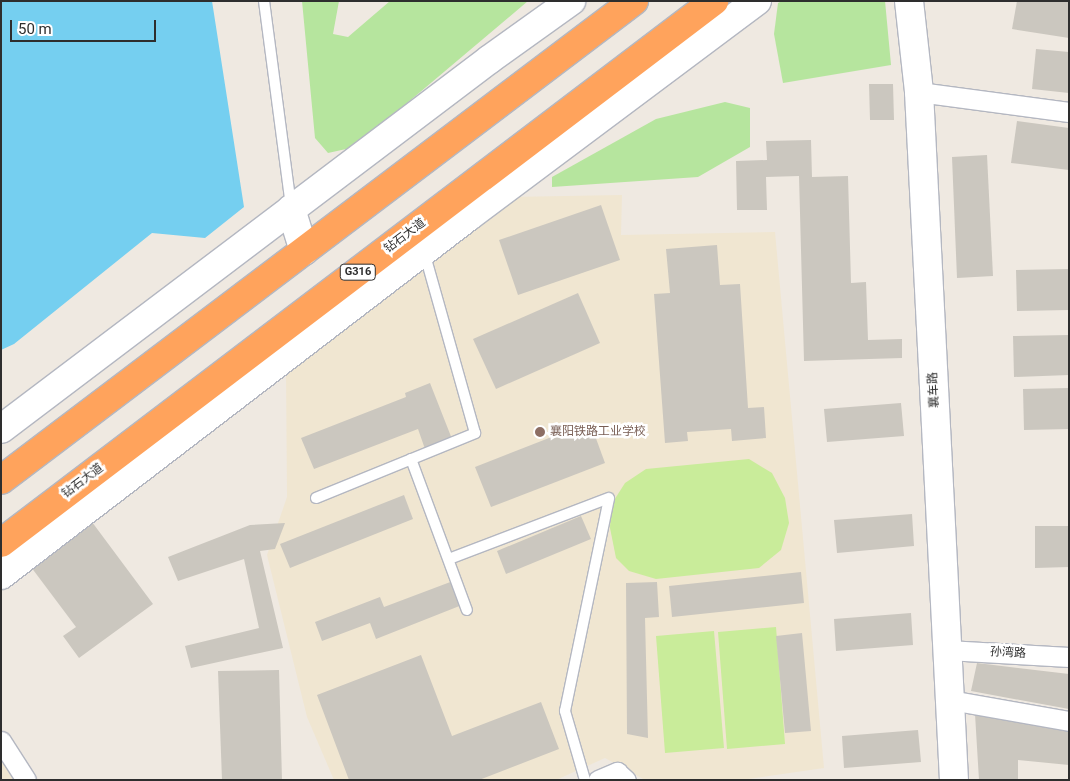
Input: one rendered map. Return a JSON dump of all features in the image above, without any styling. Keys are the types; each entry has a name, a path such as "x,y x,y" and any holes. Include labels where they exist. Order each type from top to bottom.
{"highway":[{"path":"1,480 634,1"},
{"name":"钻石大道","path":"1,543 108,477 714,1"}],"street":[{"path":"1,575 108,477 424,251 757,1"},
{"name":"襄车路","path":"909,1 919,92 954,780"},
{"path":"1,430 562,4"},
{"path":"919,92 1069,112"},
{"path":"291,209 304,251"},
{"name":"孙湾路","path":"947,650 1069,656"},
{"path":"950,700 1069,721"},
{"path":"1,741 26,780"},
{"path":"598,780 618,772 626,780"}],"lane":[{"path":"264,1 291,209"},
{"path":"316,498 475,433 424,251"},
{"path":"411,459 468,610"},
{"path":"449,559 609,498 565,711 585,780"}],"shaded area":[{"name":"襄阳铁路工业学校","path":"622,195 621,235 775,232 824,768 741,780 645,780 605,758 556,780 334,780 307,717 267,555 287,497 286,368 509,197"},
{"path":"1,741 26,780 1,780"}],"green space":[{"path":"302,1 339,1 333,34 348,37 390,1 528,1 355,147 328,153 315,138"},
{"path":"782,1 885,1 891,65 783,83 774,34 778,3"},
{"path":"725,102 750,108 750,147 698,177 552,187 552,177 656,119"},
{"path":"749,459 772,473 785,498 789,523 781,550 759,568 656,579 629,571 616,558 610,528 611,505 625,483 646,469"},
{"path":"776,627 785,744 727,749 718,632"},
{"path":"714,631 724,748 665,753 656,636"}],"water":[{"path":"1,1 212,1 244,207 205,238 152,233 14,344 1,350"}],"building":[{"path":"1017,1 1069,1 1069,38 1012,29"},
{"path":"1036,49 1069,52 1069,93 1032,89"},
{"path":"869,84 893,84 894,120 870,120"},
{"path":"1017,121 1069,128 1069,170 1011,163"},
{"path":"811,140 812,177 848,176 851,283 866,282 868,340 902,339 902,358 804,361 799,176 766,177 767,210 737,210 736,161 767,160 766,141"},
{"path":"987,155 993,276 957,278 952,157"},
{"path":"601,205 620,260 518,295 499,240"},
{"path":"717,245 720,285 740,284 748,408 764,407 766,438 732,441 731,429 687,432 688,441 665,443 654,294 670,293 666,249"},
{"path":"1069,269 1069,310 1017,311 1016,270"},
{"path":"578,293 600,343 496,389 473,339"},
{"path":"1069,335 1069,375 1014,377 1013,336"},
{"path":"430,383 452,439 425,449 418,429 314,469 301,438 406,397 405,393"},
{"path":"1069,388 1069,429 1024,430 1023,389"},
{"path":"901,403 904,436 827,442 824,409"},
{"path":"590,422 605,463 491,507 475,467"},
{"path":"404,495 413,519 290,568 280,544"},
{"path":"912,514 914,546 837,553 834,520"},
{"path":"581,516 591,539 506,574 497,551"},
{"path":"92,522 153,604 79,658 63,636 76,627 31,567"},
{"path":"285,523 275,549 260,551 283,648 191,668 185,646 259,628 244,559 178,581 168,557 250,525"},
{"path":"1035,526 1069,526 1069,567 1035,568"},
{"path":"801,572 804,603 672,617 669,586"},
{"path":"453,581 462,605 376,639 370,623 322,641 315,622 380,597 384,607"},
{"path":"657,582 659,617 645,618 648,738 627,734 626,583"},
{"path":"911,613 913,645 836,651 834,619"},
{"path":"802,633 811,731 785,733 776,636"},
{"path":"421,655 452,736 541,702 559,749 479,780 349,780 317,695"},
{"path":"977,663 1069,674 1069,709 971,691"},
{"path":"279,670 282,780 222,780 218,671"},
{"path":"975,714 1069,731 1069,765 1018,760 1018,780 979,780"},
{"path":"918,730 921,762 844,768 842,736"}],"place":[{"name":"襄阳铁路工业学校","path":"540,432"}]}
